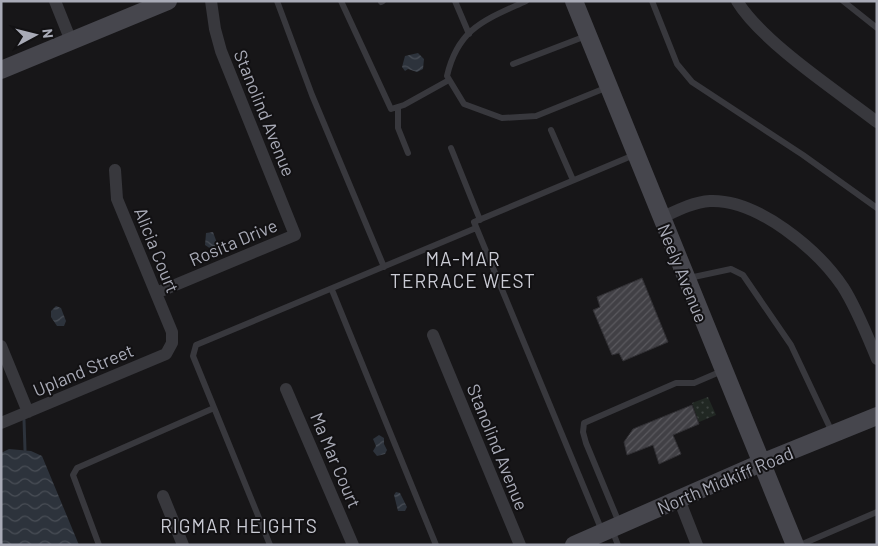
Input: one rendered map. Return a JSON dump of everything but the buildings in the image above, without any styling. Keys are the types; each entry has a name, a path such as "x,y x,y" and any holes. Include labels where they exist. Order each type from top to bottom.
{"street":[{"path":"55,1 71,41"},
{"path":"1,70 168,1"},
{"name":"Stanolind Avenue","path":"211,1 215,29 221,51 296,235"},
{"name":"Neely Avenue","path":"574,1 660,218 795,545"},
{"path":"737,1 744,11 775,43 877,122"},
{"name":"Alicia Court","path":"116,170 117,200 172,332 172,343"},
{"path":"660,218 694,204 711,201 736,204 761,215 792,234 824,263 843,287 862,322 877,359"},
{"name":"Rosita Drive","path":"156,293 296,235"},
{"name":"Stanolind Avenue","path":"433,335 520,545"},
{"name":"Upland Street","path":"1,423 166,354 172,343"},
{"path":"1,346 28,412"},
{"name":"Ma Mar Court","path":"286,389 353,545"},
{"name":"North Midkiff Road","path":"574,545 613,533 679,499 877,416"},
{"path":"163,496 183,545"},
{"path":"679,499 696,545"}],"lane":[{"path":"277,1 312,95 384,267"},
{"path":"341,1 392,109 449,80"},
{"path":"455,1 468,34"},
{"path":"526,1 485,20 468,34 452,55 447,76 464,104 502,118 536,116 608,87"},
{"path":"652,1 677,64 692,82 803,155 877,208"},
{"path":"843,1 877,28"},
{"path":"513,64 588,35"},
{"path":"398,107 398,128 408,154"},
{"path":"551,130 573,180"},
{"path":"451,148 480,220"},
{"path":"613,533 474,222 635,154"},
{"path":"270,545 193,356 196,345 332,290 476,228"},
{"path":"685,279 731,269 743,275 792,345 833,434"},
{"path":"332,290 436,545"},
{"path":"613,533 583,432 584,424 676,383 694,383 723,371"},
{"path":"100,545 73,475 77,468 214,408"},
{"path":"800,545 877,512"}],"shaded area":[{"path":"708,397 716,415 699,422 692,403"}],"water":[{"path":"418,53 424,59 423,69 417,72 408,69 405,71 402,67 405,56"},
{"path":"213,232 217,243 211,249 205,245 206,233"},
{"path":"56,306 61,308 66,321 64,326 57,326 51,317 51,311"},
{"path":"379,435 384,438 387,450 385,454 377,456 373,451 376,446 373,439"},
{"path":"9,449 31,451 42,456 79,545 1,545 1,453"},
{"path":"396,492 400,493 407,507 405,511 398,511 394,495"}],"waterway":[{"path":"24,420 25,450"}],"district":[{"name":"MA-MAR TERRACE WEST","path":"463,269"},
{"name":"RIGMAR HEIGHTS","path":"239,525"}]}
